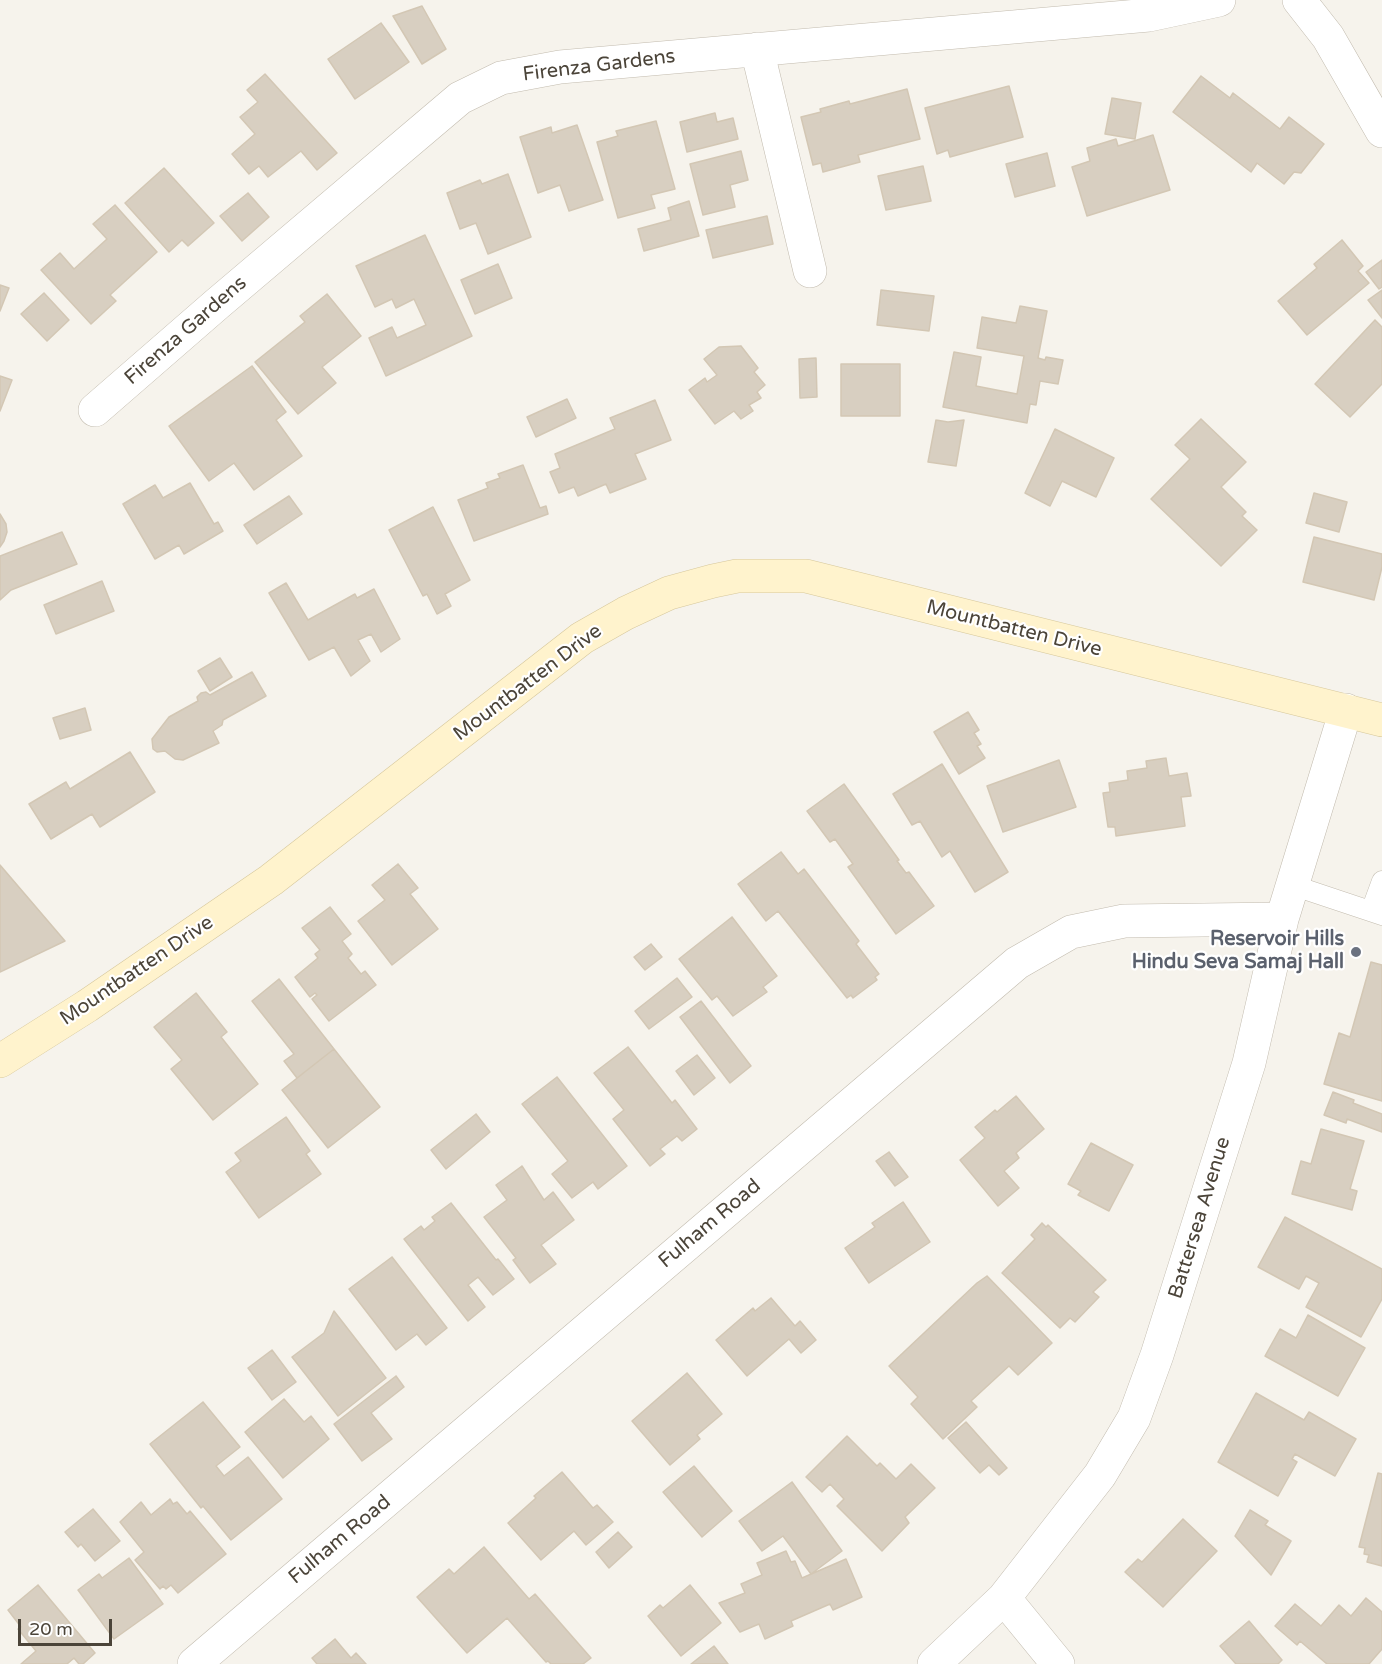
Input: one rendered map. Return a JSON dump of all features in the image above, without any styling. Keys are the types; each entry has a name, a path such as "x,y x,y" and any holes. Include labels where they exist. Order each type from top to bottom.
{"main road":[{"name":"Mountbatten Drive","path":"0,1061 87,1006 271,880 582,638 669,592 737,576 806,576 1382,720"}],"street":[{"name":"Firenza Gardens","path":"95,410 217,303 460,98 501,78 560,67 1149,15 1219,0"},
{"path":"1299,0 1328,37 1382,131"},
{"path":"757,49 810,271"},
{"name":"Battersea Avenue","path":"934,1664 1004,1598 1100,1474 1134,1418 1158,1355 1249,1063 1282,919 1346,710"},
{"name":"Fulham Road","path":"194,1664 1017,963 1071,932 1124,921 1282,919"},
{"path":"1004,1598 1058,1664"}],"lane":[{"path":"1292,885 1377,913 1382,881"}],"building":[{"path":"422,6 446,49 422,64 393,16"},
{"path":"381,23 409,62 355,99 328,59"},
{"path":"265,74 337,153 317,170 301,151 268,177 259,166 249,174 232,154 255,134 240,117 258,102 247,90"},
{"path":"1201,76 1230,98 1233,93 1280,129 1289,117 1324,144 1301,173 1294,172 1284,184 1257,163 1251,172 1173,112"},
{"path":"1009,86 1023,137 950,157 948,150 937,154 925,108"},
{"path":"907,89 920,139 858,155 860,162 823,172 821,163 813,165 801,117 849,101 850,104"},
{"path":"1112,98 1141,103 1135,139 1105,134"},
{"path":"715,113 717,122 733,118 738,139 687,152 680,122"},
{"path":"656,121 675,189 651,195 655,208 618,218 597,142 618,136 616,131"},
{"path":"577,125 603,200 569,211 560,185 538,193 520,137 551,127 552,133"},
{"path":"1153,135 1170,190 1087,216 1072,167 1090,161 1087,148 1116,139 1118,146"},
{"path":"741,151 748,180 730,185 735,207 703,215 690,164"},
{"path":"1047,153 1055,186 1015,197 1006,164"},
{"path":"923,166 931,201 886,210 878,176"},
{"path":"164,168 214,223 188,246 182,240 169,252 125,203"},
{"path":"508,174 531,237 488,254 476,223 460,229 447,193 480,180 482,184"},
{"path":"248,193 269,217 242,241 220,216"},
{"path":"689,201 699,236 644,251 638,229 671,220 668,208"},
{"path":"115,205 157,252 110,295 116,301 91,324 41,270 60,253 74,269 107,239 93,224"},
{"path":"767,216 773,244 713,258 706,230"},
{"path":"425,235 472,336 386,376 369,338 392,327 397,338 426,325 414,299 396,308 392,299 375,307 356,266"},
{"path":"1342,240 1363,266 1358,271 1369,283 1307,335 1278,301 1317,268 1314,264"},
{"path":"1382,260 1382,287 1379,289 1366,272"},
{"path":"498,264 512,298 475,314 461,280"},
{"path":"0,285 9,288 0,311"},
{"path":"881,290 934,296 929,331 877,325"},
{"path":"1382,290 1382,318 1368,300"},
{"path":"44,293 69,320 47,341 21,314"},
{"path":"327,294 361,336 322,367 336,383 298,414 255,362 305,322 300,316"},
{"path":"1020,306 1047,311 1038,358 1063,360 1058,384 1040,381 1036,405 1030,404 1027,423 943,407 954,352 981,357 976,386 1017,394 1024,356 977,348 982,317 1016,323"},
{"path":"1375,320 1382,327 1382,384 1350,417 1315,384"},
{"path":"741,346 758,368 754,372 765,385 757,392 761,398 749,405 753,411 741,419 734,411 715,424 689,390 705,378 707,382 717,375 704,359 719,347"},
{"path":"816,358 817,397 800,398 799,359"},
{"path":"841,364 900,364 900,416 841,416"},
{"path":"252,366 286,412 276,420 302,456 254,490 234,463 209,481 169,426"},
{"path":"0,376 12,380 0,411"},
{"path":"567,399 576,418 536,437 527,417"},
{"path":"655,400 671,440 635,454 646,479 610,493 606,484 578,496 574,487 559,493 550,472 560,468 555,454 615,429 610,418"},
{"path":"1201,419 1246,462 1221,487 1246,512 1242,516 1257,530 1221,566 1151,499 1190,459 1175,445"},
{"path":"936,420 948,422 964,420 956,466 928,462"},
{"path":"1055,429 1114,458 1096,497 1062,481 1050,506 1025,493"},
{"path":"523,465 540,508 546,506 548,514 474,541 458,500 488,488 486,483 500,478 498,474"},
{"path":"190,483 214,524 218,522 223,531 184,554 179,545 155,559 123,504 155,485 163,498"},
{"path":"1314,493 1347,502 1339,532 1306,523"},
{"path":"289,496 302,514 257,544 244,525"},
{"path":"433,507 470,580 445,594 451,606 437,614 427,594 423,596 389,530"},
{"path":"0,514 6,524 7,532 0,547"},
{"path":"62,532 77,564 11,590 0,600 0,556"},
{"path":"1314,537 1382,554 1382,567 1374,600 1303,582"},
{"path":"102,581 114,611 56,634 44,605"},
{"path":"286,583 308,620 355,594 357,598 374,589 400,639 381,652 371,634 358,640 370,661 351,676 334,647 309,660 269,593"},
{"path":"220,658 232,677 210,691 198,671"},
{"path":"252,672 266,696 223,720 222,725 213,731 219,743 183,760 175,759 165,751 157,752 153,749 152,739 169,717 198,701 197,697 201,693 206,692 210,695"},
{"path":"85,708 91,730 60,739 53,718"},
{"path":"968,712 979,730 974,733 981,744 977,746 985,758 959,774 934,732"},
{"path":"130,752 155,792 100,827 92,814 51,839 29,804 66,782 70,789"},
{"path":"1166,758 1169,776 1187,773 1191,796 1181,797 1185,826 1116,836 1115,827 1108,827 1103,793 1110,792 1109,783 1128,780 1127,771 1147,768 1146,761"},
{"path":"1059,760 1076,807 1003,832 987,786"},
{"path":"942,764 1008,872 975,892 950,851 942,857 920,821 912,825 893,794"},
{"path":"844,784 899,860 897,861 906,873 909,872 934,906 896,934 848,867 853,864 835,839 830,842 807,811"},
{"path":"781,852 798,874 804,869 859,941 856,944 879,974 875,977 877,980 853,998 851,995 847,998 778,911 766,921 738,884"},
{"path":"398,864 418,888 410,894 438,929 392,965 358,921 385,900 372,885"},
{"path":"0,865 65,941 0,972"},
{"path":"330,907 351,934 342,941 352,954 348,958 361,974 365,971 376,985 329,1021 312,999 317,995 315,993 310,997 295,977 318,958 315,954 320,950 302,928"},
{"path":"732,917 777,976 763,987 767,992 733,1016 717,996 712,1000 679,959"},
{"path":"651,944 662,957 645,970 634,957"},
{"path":"1371,962 1382,965 1382,1101 1324,1084 1339,1033 1350,1037"},
{"path":"677,978 692,997 649,1029 635,1011"},
{"path":"279,979 334,1049 297,1078 284,1061 294,1054 252,1001"},
{"path":"196,993 227,1032 221,1037 258,1084 213,1120 171,1069 182,1060 154,1027"},
{"path":"701,1001 751,1066 730,1083 680,1017"},
{"path":"628,1047 672,1103 675,1100 697,1129 682,1141 677,1136 660,1149 665,1154 650,1166 613,1119 624,1110 594,1073"},
{"path":"334,1049 380,1107 328,1148 282,1090"},
{"path":"697,1055 715,1078 694,1095 676,1071"},
{"path":"557,1077 627,1166 598,1189 593,1182 572,1198 552,1174 568,1161 522,1104"},
{"path":"1333,1092 1354,1100 1353,1103 1382,1114 1382,1132 1347,1119 1346,1123 1324,1115"},
{"path":"1016,1096 1044,1129 1016,1153 1019,1158 1004,1171 1019,1188 998,1206 960,1160 985,1138 975,1127"},
{"path":"476,1114 490,1132 446,1169 431,1150"},
{"path":"286,1117 310,1151 306,1154 321,1174 259,1218 226,1172 241,1161 235,1153"},
{"path":"1321,1129 1364,1141 1350,1189 1357,1191 1352,1210 1292,1194 1301,1161 1311,1164"},
{"path":"1091,1143 1133,1165 1109,1211 1078,1195 1081,1191 1068,1184"},
{"path":"889,1152 908,1177 895,1186 876,1161"},
{"path":"522,1166 544,1200 553,1192 574,1220 541,1245 556,1264 530,1283 513,1260 516,1258 484,1217 507,1200 496,1185"},
{"path":"903,1202 930,1242 869,1283 845,1248 875,1227 872,1223"},
{"path":"451,1203 514,1279 493,1295 478,1277 468,1285 485,1307 468,1321 404,1239 421,1226 424,1230 435,1221 432,1217"},
{"path":"1285,1217 1382,1269 1382,1299 1361,1337 1306,1307 1319,1283 1306,1276 1299,1289 1258,1267"},
{"path":"1042,1223 1046,1227 1048,1225 1106,1280 1093,1292 1099,1297 1075,1322 1070,1318 1060,1328 1002,1273 1035,1239 1031,1235"},
{"path":"392,1257 447,1328 426,1345 417,1334 396,1350 349,1289"},
{"path":"987,1276 1052,1343 1018,1375 1009,1366 971,1401 977,1407 943,1439 911,1404 918,1397 889,1366"},
{"path":"771,1298 795,1326 800,1321 816,1340 801,1353 789,1339 747,1376 716,1340 753,1308 755,1311"},
{"path":"334,1311 386,1378 338,1416 292,1357 324,1333"},
{"path":"1308,1315 1365,1348 1338,1396 1265,1356 1280,1329 1296,1338"},
{"path":"272,1350 296,1382 272,1400 248,1368"},
{"path":"687,1373 722,1414 697,1435 700,1439 670,1465 632,1421"},
{"path":"396,1376 404,1387 371,1413 392,1439 362,1461 334,1424"},
{"path":"1256,1393 1304,1420 1309,1412 1356,1439 1335,1476 1295,1454 1292,1459 1297,1462 1278,1496 1218,1462"},
{"path":"284,1399 304,1422 311,1416 329,1439 283,1478 245,1432"},
{"path":"203,1402 240,1447 216,1466 224,1476 248,1457 282,1499 231,1540 203,1506 201,1508 150,1444"},
{"path":"966,1422 1007,1468 999,1475 989,1465 980,1473 948,1438"},
{"path":"847,1436 877,1466 880,1463 896,1479 911,1464 935,1488 905,1517 909,1523 882,1551 837,1506 844,1499 830,1484 822,1492 806,1477"},
{"path":"694,1466 732,1511 702,1537 663,1492"},
{"path":"562,1472 593,1508 597,1505 613,1522 586,1545 574,1531 541,1560 508,1523"},
{"path":"1378,1473 1382,1474 1382,1566 1367,1562 1369,1555 1364,1554 1365,1548 1359,1547"},
{"path":"792,1482 842,1551 811,1574 783,1536 762,1551 739,1521"},
{"path":"170,1499 173,1504 177,1502 187,1514 190,1511 226,1554 178,1593 171,1585 166,1589 163,1586 160,1589 135,1560 144,1552 120,1522 141,1502 151,1515"},
{"path":"93,1509 120,1541 95,1561 81,1544 78,1547 65,1532"},
{"path":"1250,1510 1268,1521 1265,1525 1291,1541 1271,1575 1235,1536"},
{"path":"1183,1519 1217,1551 1163,1607 1125,1572 1138,1559 1142,1562"},
{"path":"618,1532 632,1547 609,1568 596,1552"},
{"path":"484,1547 529,1599 535,1594 591,1658 583,1664 546,1662 507,1618 467,1653 417,1597 449,1569 454,1574"},
{"path":"786,1551 791,1562 795,1561 802,1578 846,1559 862,1597 833,1610 830,1604 791,1621 793,1626 765,1639 759,1624 740,1632 719,1603 745,1593 741,1584 762,1575 757,1563"},
{"path":"129,1558 163,1604 114,1639 78,1590 99,1574 102,1578"},
{"path":"38,1585 95,1653 83,1664 79,1664 74,1658 67,1664 21,1664 36,1651 18,1629 21,1627 8,1610"},
{"path":"690,1585 721,1623 681,1656 648,1616 660,1605 663,1608"},
{"path":"1366,1598 1382,1612 1382,1649 1369,1664 1327,1664 1300,1641 1297,1645 1275,1626 1295,1604 1321,1626 1339,1605 1351,1616"},
{"path":"1249,1621 1282,1660 1278,1664 1236,1664 1220,1646"},
{"path":"335,1639 351,1658 356,1653 366,1664 317,1664 312,1658"},
{"path":"714,1646 728,1664 691,1664"}],"place":[{"name":"Reservoir Hills Hindu Seva Samaj Hall","path":"1356,952"}]}
